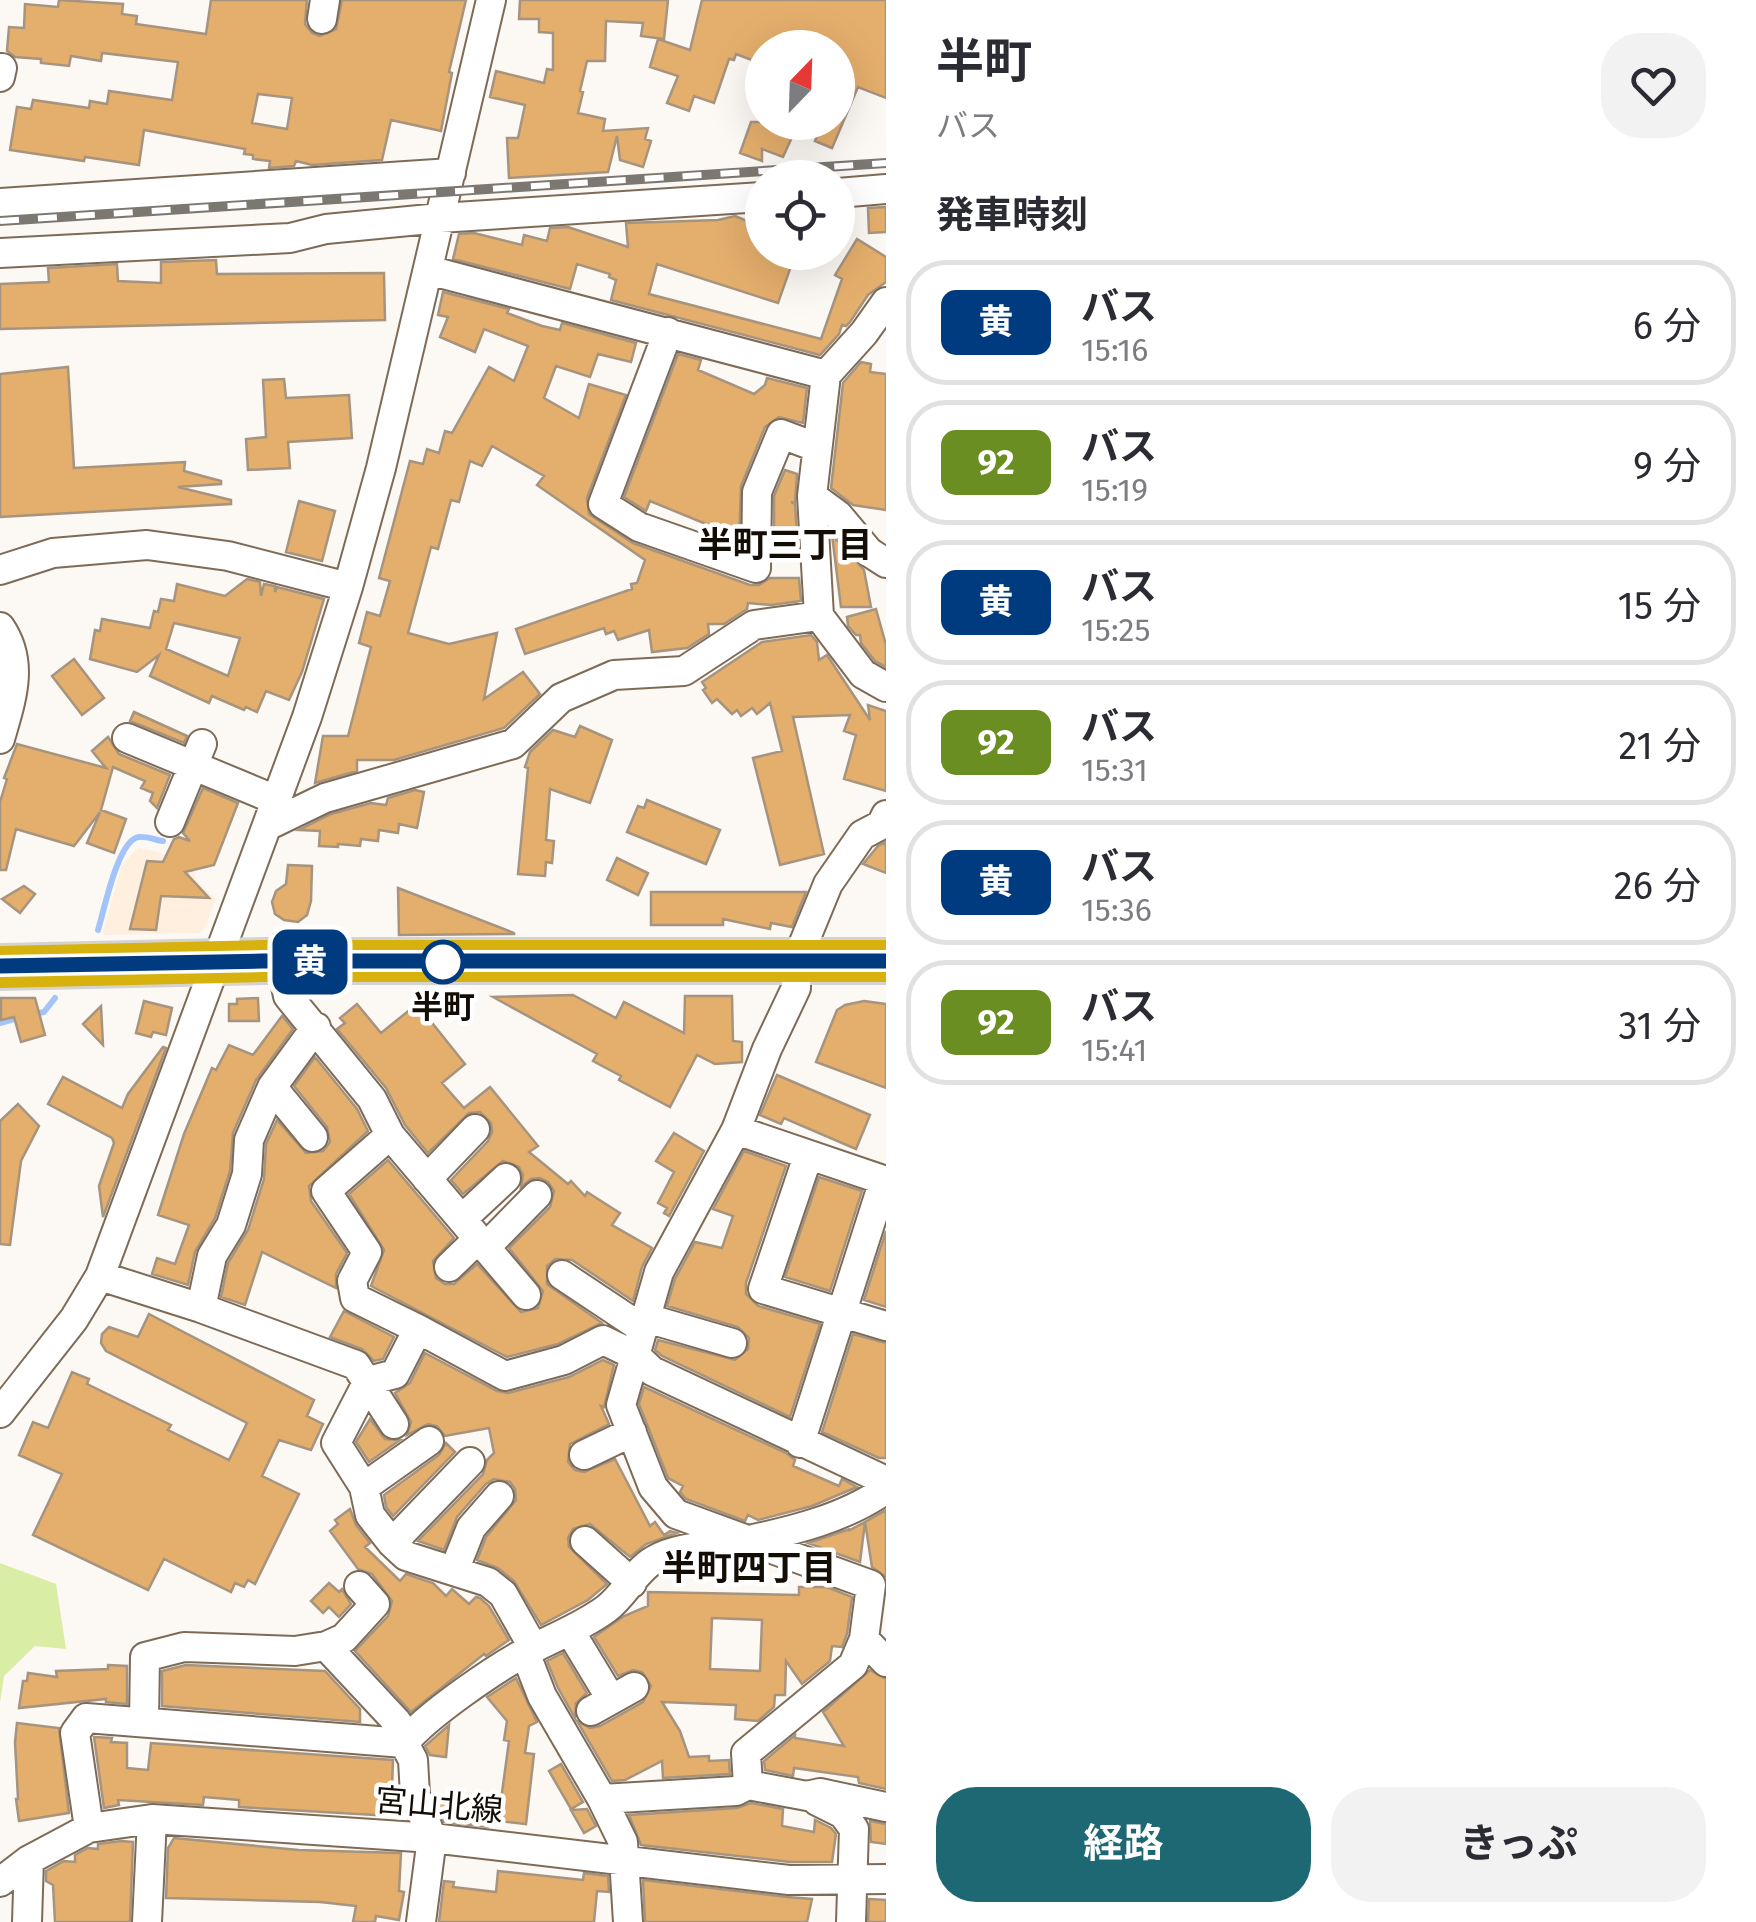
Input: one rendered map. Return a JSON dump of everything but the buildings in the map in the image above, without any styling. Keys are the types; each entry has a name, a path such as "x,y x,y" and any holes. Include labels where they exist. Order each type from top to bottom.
{"highway":[{"path":"0,966 886,961"}],"street":[{"path":"0,1412 74,1320 100,1276 272,813 348,587 381,468 491,0"},
{"path":"0,203 450,173"},
{"path":"855,191 886,190"},
{"path":"0,254 290,238 326,228 440,218 745,198"},
{"path":"428,270 826,375"},
{"path":"886,302 875,337 826,375 812,496 818,616 862,674 886,687"},
{"path":"668,332 603,504 639,527 756,568 757,492 781,434 816,447"},
{"path":"812,496 838,515 869,552 886,563"},
{"path":"0,570 53,553 147,545 228,556 348,587"},
{"path":"272,813 514,744 561,698 614,674 684,671 754,624 818,616"},
{"path":"0,627 11,643 16,668 0,738"},
{"path":"127,738 197,755 272,813"},
{"path":"170,822 197,755"},
{"path":"748,1785 746,1753 853,1665 864,1640 871,1585 676,1514 652,1487 622,1405 659,1272 736,1130 796,988 796,962 828,884 862,834 881,824 886,814"},
{"path":"281,962 288,996 372,1099 390,1135 526,1296"},
{"path":"201,1308 212,1256 231,1225 247,1174 249,1140 272,1087 316,1028"},
{"path":"272,1087 313,1137"},
{"path":"428,1179 475,1129"},
{"path":"736,1130 885,1181 800,1443"},
{"path":"390,1135 326,1192 367,1252 352,1281 355,1298 505,1376 564,1360 602,1340 642,1334 732,1343"},
{"path":"808,1156 763,1289 886,1326"},
{"path":"449,1267 475,1235 506,1178"},
{"path":"475,1235 536,1195"},
{"path":"404,1743 419,1725 528,1650 570,1632 608,1608 654,1560 830,1517 868,1502 886,1485 652,1372 642,1334 562,1275"},
{"path":"100,1276 356,1365 394,1424"},
{"path":"418,1329 396,1374 368,1381 336,1443 364,1487 370,1516 406,1556 488,1582 504,1594 529,1640 528,1660 542,1696 602,1798 622,1842 628,1922"},
{"path":"584,1455 632,1432"},
{"path":"364,1487 429,1441"},
{"path":"392,1543 470,1462"},
{"path":"454,1571 471,1528 499,1496"},
{"path":"585,1541 632,1583"},
{"path":"144,1721 144,1658 184,1647 295,1651 326,1646 344,1638 376,1604 359,1586"},
{"path":"570,1632 612,1699"},
{"path":"864,1640 886,1662"},
{"path":"326,1646 397,1722 412,1760 416,1795 432,1838 421,1922"},
{"path":"89,1828 75,1733 86,1718 404,1743"},
{"path":"602,1798 736,1791 748,1785 807,1796 843,1814 854,1828 851,1922"},
{"path":"807,1796 820,1793 886,1807"},
{"path":"148,1922 152,1818"},
{"name":"宮山北線","path":"0,1882 29,1860 89,1828 152,1818 432,1838 789,1880 886,1879"},
{"path":"27,1922 29,1860"}],"shaded area":[{"path":"138,848 159,852 193,871 197,881 216,899 199,933 102,935 122,865"}],"green space":[{"path":"0,1563 56,1584 66,1649 35,1646 4,1676 0,1703"}],"waterway":[{"path":"98,930 118,862 131,841 139,837 163,841"},
{"path":"33,1014 44,1012 55,998"},
{"path":"0,1023 21,1017"}],"railway":[{"path":"0,221 886,163"}],"bus line":[{"name":"黄","path":"0,966 263,961 886,961"}],"place":[{"name":"半町","path":"443,962"}],"district":[{"name":"半町三丁目","path":"785,545"},
{"name":"半町四丁目","path":"749,1568"}]}
